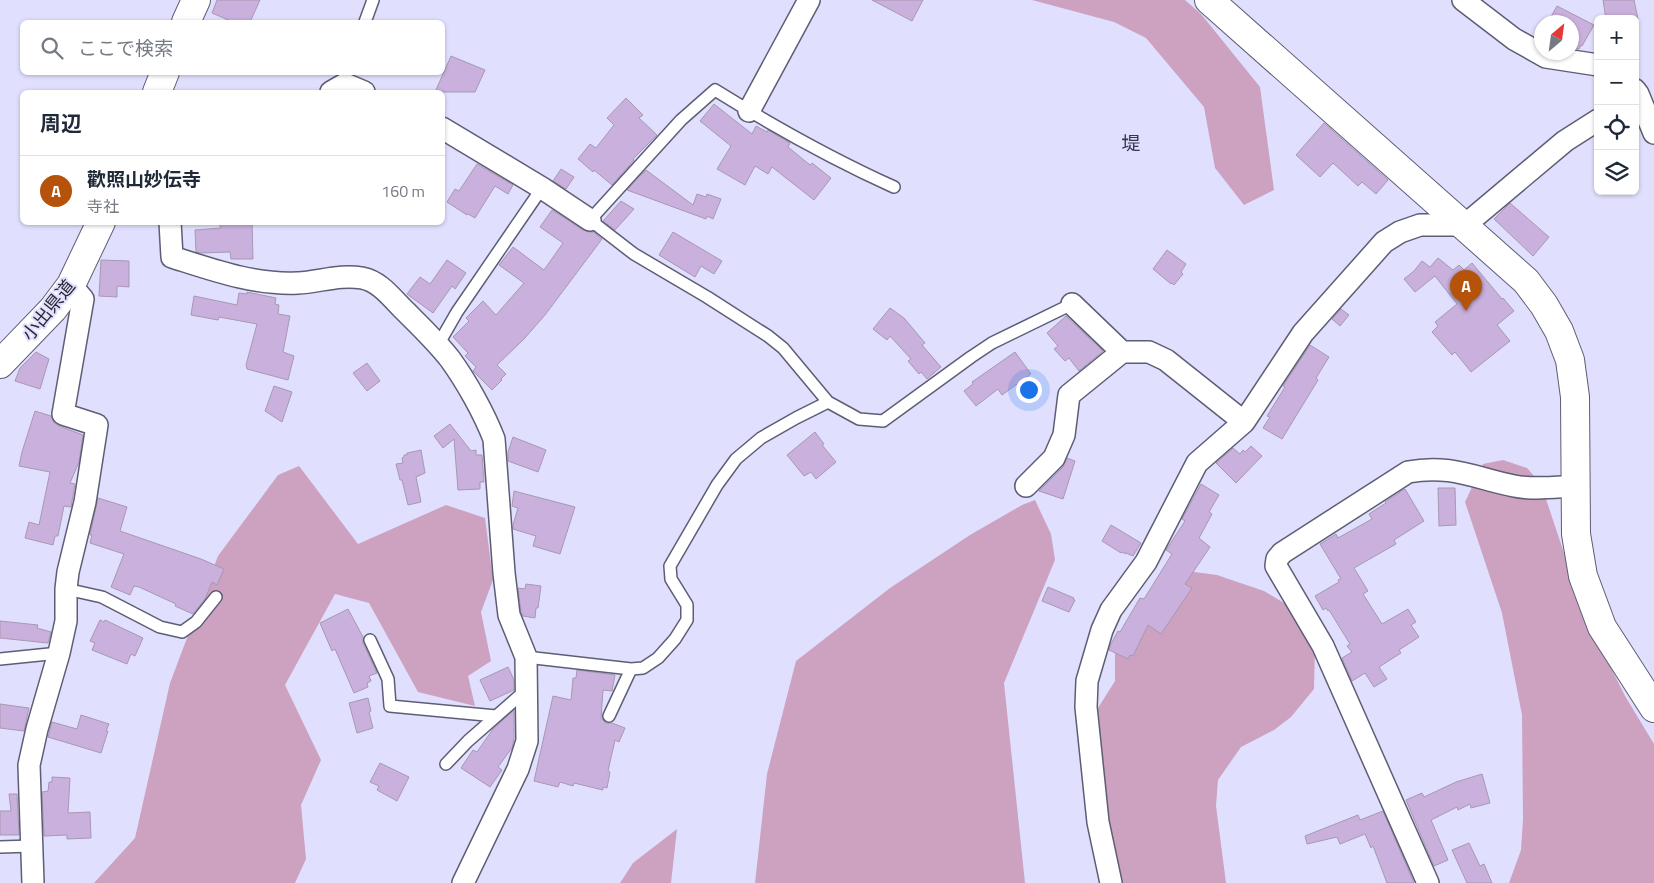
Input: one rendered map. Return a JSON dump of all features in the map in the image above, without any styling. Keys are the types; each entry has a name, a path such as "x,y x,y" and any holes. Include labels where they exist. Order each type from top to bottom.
{"street":[{"path":"187,20 196,0"},
{"path":"749,111 809,0"},
{"path":"1209,0 1526,280 1544,305 1559,331 1570,360 1575,397 1576,534 1583,576 1602,627 1654,708"},
{"path":"1463,0 1514,39 1546,57 1594,64"},
{"path":"158,90 164,75"},
{"path":"343,85 358,90"},
{"path":"1641,91 1654,133"},
{"path":"1111,883 1098,822 1086,707 1087,681 1099,639 1112,610 1146,562 1197,463 1244,422 1303,333 1384,242 1400,232 1420,225 1465,225 1565,141 1594,123"},
{"path":"445,130 542,188 590,220"},
{"name":"小出県道","path":"0,364 53,309 71,285 100,225"},
{"path":"170,225 172,257 229,275 260,281 298,283 346,276 364,278 380,286 438,345 450,360 486,420 494,439 504,573 510,615 526,657 527,740 518,770 464,883"},
{"path":"33,883 29,765 66,622 68,572 85,502 97,425 63,414 83,299 71,285"},
{"path":"1072,304 1122,352"},
{"path":"1026,486 1054,458 1064,435 1069,395 1122,352 1149,352 1166,360 1244,422"},
{"path":"1428,883 1323,646 1276,566 1277,559 1408,472 1426,469 1449,470 1515,486 1538,488 1576,486"}],"lane":[{"path":"366,20 373,0"},
{"path":"894,187 853,168 749,111 715,90 680,120 590,220 634,254 768,336 783,348 828,402 859,419 883,421 970,357 1072,304"},
{"path":"438,345 457,312 542,188"},
{"path":"526,657 632,669 643,668 658,658 675,639 687,620 687,604 671,579 670,566 717,485 736,459 761,438 828,402"},
{"path":"66,588 102,597 160,627 182,632 196,622 216,597"},
{"path":"370,640 388,679 390,706 496,716"},
{"path":"0,659 59,653"},
{"path":"610,716 632,669"},
{"path":"446,764 468,741 526,690"},
{"path":"0,847 32,846"}],"shaded area":[{"path":"1032,0 1185,0 1201,14 1260,87 1274,190 1244,205 1215,168 1204,107 1146,38 1114,22"},
{"path":"1503,460 1527,468 1541,484 1585,616 1625,696 1654,744 1654,883 1509,883 1521,850 1523,819 1522,715 1502,613 1465,502 1483,464"},
{"path":"299,466 358,544 446,505 485,518 493,580 481,612 491,661 468,676 475,706 418,692 369,603 335,594 285,685 321,760 301,805 306,859 295,883 94,883 135,838 170,683 218,556 278,475"},
{"path":"1035,500 1051,534 1055,560 1004,683 1025,883 755,883 767,774 796,661 890,588 970,535 1022,505"},
{"path":"1187,571 1217,575 1264,591 1299,612 1315,647 1314,689 1291,717 1274,730 1241,747 1218,780 1216,806 1226,883 1114,883 1094,761 1098,708 1115,681 1115,649"},
{"path":"677,829 671,883 620,883 633,863"}],"building":[{"path":"217,0 260,0 251,20 228,20 212,13"},
{"path":"872,0 923,0 912,21"},
{"path":"1603,0 1634,0 1637,15 1605,15"},
{"path":"1557,6 1575,15 1552,15"},
{"path":"1579,17 1594,25 1579,49"},
{"path":"451,56 485,70 475,92 445,92 445,90 436,90 443,75 445,75 445,70"},
{"path":"626,98 643,115 639,118 657,135 633,159 612,185 578,159 590,144 596,148 614,125 607,118"},
{"path":"714,104 752,134 756,126 767,132 768,130 790,143 788,147 810,165 812,163 831,178 814,200 772,167 768,174 755,166 745,185 717,169 731,146 700,121"},
{"path":"1324,123 1388,180 1376,194 1362,182 1358,186 1333,163 1320,177 1296,155"},
{"path":"477,164 513,185 508,194 495,186 475,218 447,202 455,189 459,191"},
{"path":"561,169 574,177 566,189 553,181"},
{"path":"646,170 693,205 697,194 706,197 707,194 721,199 713,219 707,216 706,219 627,190"},
{"path":"621,201 634,209 615,230 603,221"},
{"path":"1510,203 1549,237 1533,256 1494,219"},
{"path":"552,210 583,230 593,232 602,239 545,315 497,365 506,374 492,390 473,371 476,367 465,356 468,353 453,337 469,321 466,318 483,301 496,315 524,283 499,265 513,247 544,270 563,243 540,227"},
{"path":"220,225 252,225 253,259 231,259 230,252 196,252 195,230 221,228"},
{"path":"673,232 722,261 714,274 701,266 695,277 659,255"},
{"path":"1167,250 1186,264 1181,272 1183,274 1174,285 1153,269"},
{"path":"1438,258 1453,270 1459,265 1464,270 1472,263 1514,311 1497,325 1510,341 1471,372 1455,352 1452,355 1432,332 1438,326 1435,322 1457,304 1435,276 1415,292 1404,279 1422,261 1430,267"},
{"path":"101,260 129,261 129,287 117,286 117,297 99,296"},
{"path":"447,260 466,273 455,289 452,286 433,313 407,294 420,277 430,284"},
{"path":"247,292 276,298 275,304 279,305 278,314 290,316 283,352 294,356 288,380 247,369 246,365 257,324 219,317 218,320 191,315 194,296 237,305 239,293 247,294"},
{"path":"890,308 904,318 925,343 922,345 941,367 927,379 921,372 919,374 908,361 911,359 890,336 887,340 873,329"},
{"path":"1341,309 1349,315 1340,326 1332,319"},
{"path":"1066,316 1103,351 1079,371 1069,358 1065,361 1054,349 1058,346 1047,333"},
{"path":"1310,345 1329,357 1316,378 1318,380 1282,439 1263,428 1270,417 1267,416 1285,387 1283,386"},
{"path":"36,352 49,359 40,389 15,381 20,368"},
{"path":"1015,352 1031,374 1002,395 998,389 976,406 964,391 973,384 972,382"},
{"path":"367,363 380,381 367,391 353,373"},
{"path":"274,386 292,392 282,422 265,411"},
{"path":"35,411 51,416 54,423 59,426 83,435 79,462 70,483 75,484 71,507 64,506 58,536 55,536 53,545 25,538 29,522 39,525 50,472 19,466"},
{"path":"450,424 471,451 476,450 476,455 482,455 484,482 480,482 480,489 458,490 454,439 443,448 434,436"},
{"path":"815,432 824,444 822,445 836,462 816,479 811,472 804,476 787,455"},
{"path":"513,437 546,450 538,472 508,461 508,452"},
{"path":"1251,446 1262,456 1236,483 1216,463 1233,448 1240,454"},
{"path":"421,450 425,473 416,477 421,502 408,505 396,464 403,463 402,458 407,453"},
{"path":"1067,458 1075,461 1063,499 1039,491 1063,467"},
{"path":"1201,484 1219,495 1209,512 1212,514 1199,538 1210,547 1185,584 1192,588 1161,634 1148,625 1133,656 1130,655 1128,659 1109,650 1118,631 1120,632 1140,598 1144,599 1172,554 1166,550 1185,521 1182,519"},
{"path":"1438,488 1455,488 1456,525 1439,526"},
{"path":"1405,489 1424,521 1394,540 1396,544 1354,568 1368,591 1363,594 1382,624 1408,609 1416,622 1411,625 1419,637 1399,650 1401,653 1379,667 1387,679 1374,687 1365,673 1352,681 1342,658 1352,652 1347,646 1350,644 1329,610 1326,608 1323,610 1315,596 1341,579 1320,544 1336,534 1338,538 1372,519 1369,514"},
{"path":"514,491 575,507 560,554 533,546 536,536 513,529 518,508 512,506"},
{"path":"98,498 127,507 120,531 224,569 217,585 212,582 205,599 193,614 139,587 134,586 130,595 111,587 124,554 90,543"},
{"path":"1111,525 1141,543 1133,556 1121,553 1102,541"},
{"path":"526,584 541,586 535,618 523,616 521,612 518,588 525,589"},
{"path":"1048,587 1074,598 1075,600 1069,612 1042,601"},
{"path":"348,609 363,637 363,643 377,673 369,676 371,681 367,683 368,687 354,693 335,649 332,651 320,623"},
{"path":"100,620 104,622 105,620 143,638 135,656 131,654 127,664 92,650 95,643 90,641"},
{"path":"0,621 38,625 37,628 51,632 48,643 0,638"},
{"path":"508,667 514,680 514,690 490,701 480,680"},
{"path":"577,670 615,675 612,691 603,690 601,718 606,723 612,723 625,728 619,742 615,740 608,771 610,772 607,788 603,787 603,790 574,783 573,786 560,782 558,787 534,781 553,696 571,700 573,678 576,678"},
{"path":"368,698 373,728 357,733 349,703"},
{"path":"0,704 29,708 24,731 0,728"},
{"path":"514,710 514,739 512,748 498,767 502,770 490,787 461,768 473,750 477,752 493,729"},
{"path":"81,715 109,724 101,753 48,737 52,722 77,729"},
{"path":"380,763 409,777 397,801 377,790 379,786 370,782"},
{"path":"1482,774 1490,803 1471,808 1470,804 1458,810 1457,807 1431,820 1448,860 1434,866 1406,800 1422,793 1424,797 1456,782"},
{"path":"52,777 70,778 68,813 90,812 91,838 67,839 67,835 44,836 42,792 48,791 49,782 52,782"},
{"path":"9,794 17,794 19,835 0,835 0,811 11,811"},
{"path":"1383,811 1414,883 1387,883 1373,846 1371,848 1365,834 1340,844 1337,837 1307,844 1305,836 1358,815 1360,820"},
{"path":"1469,843 1480,866 1484,864 1492,883 1467,883 1452,850"}],"place":[{"name":"歡照山妙伝寺","path":"1466,311"}],"district":[{"name":"堤","path":"1131,142"}]}
